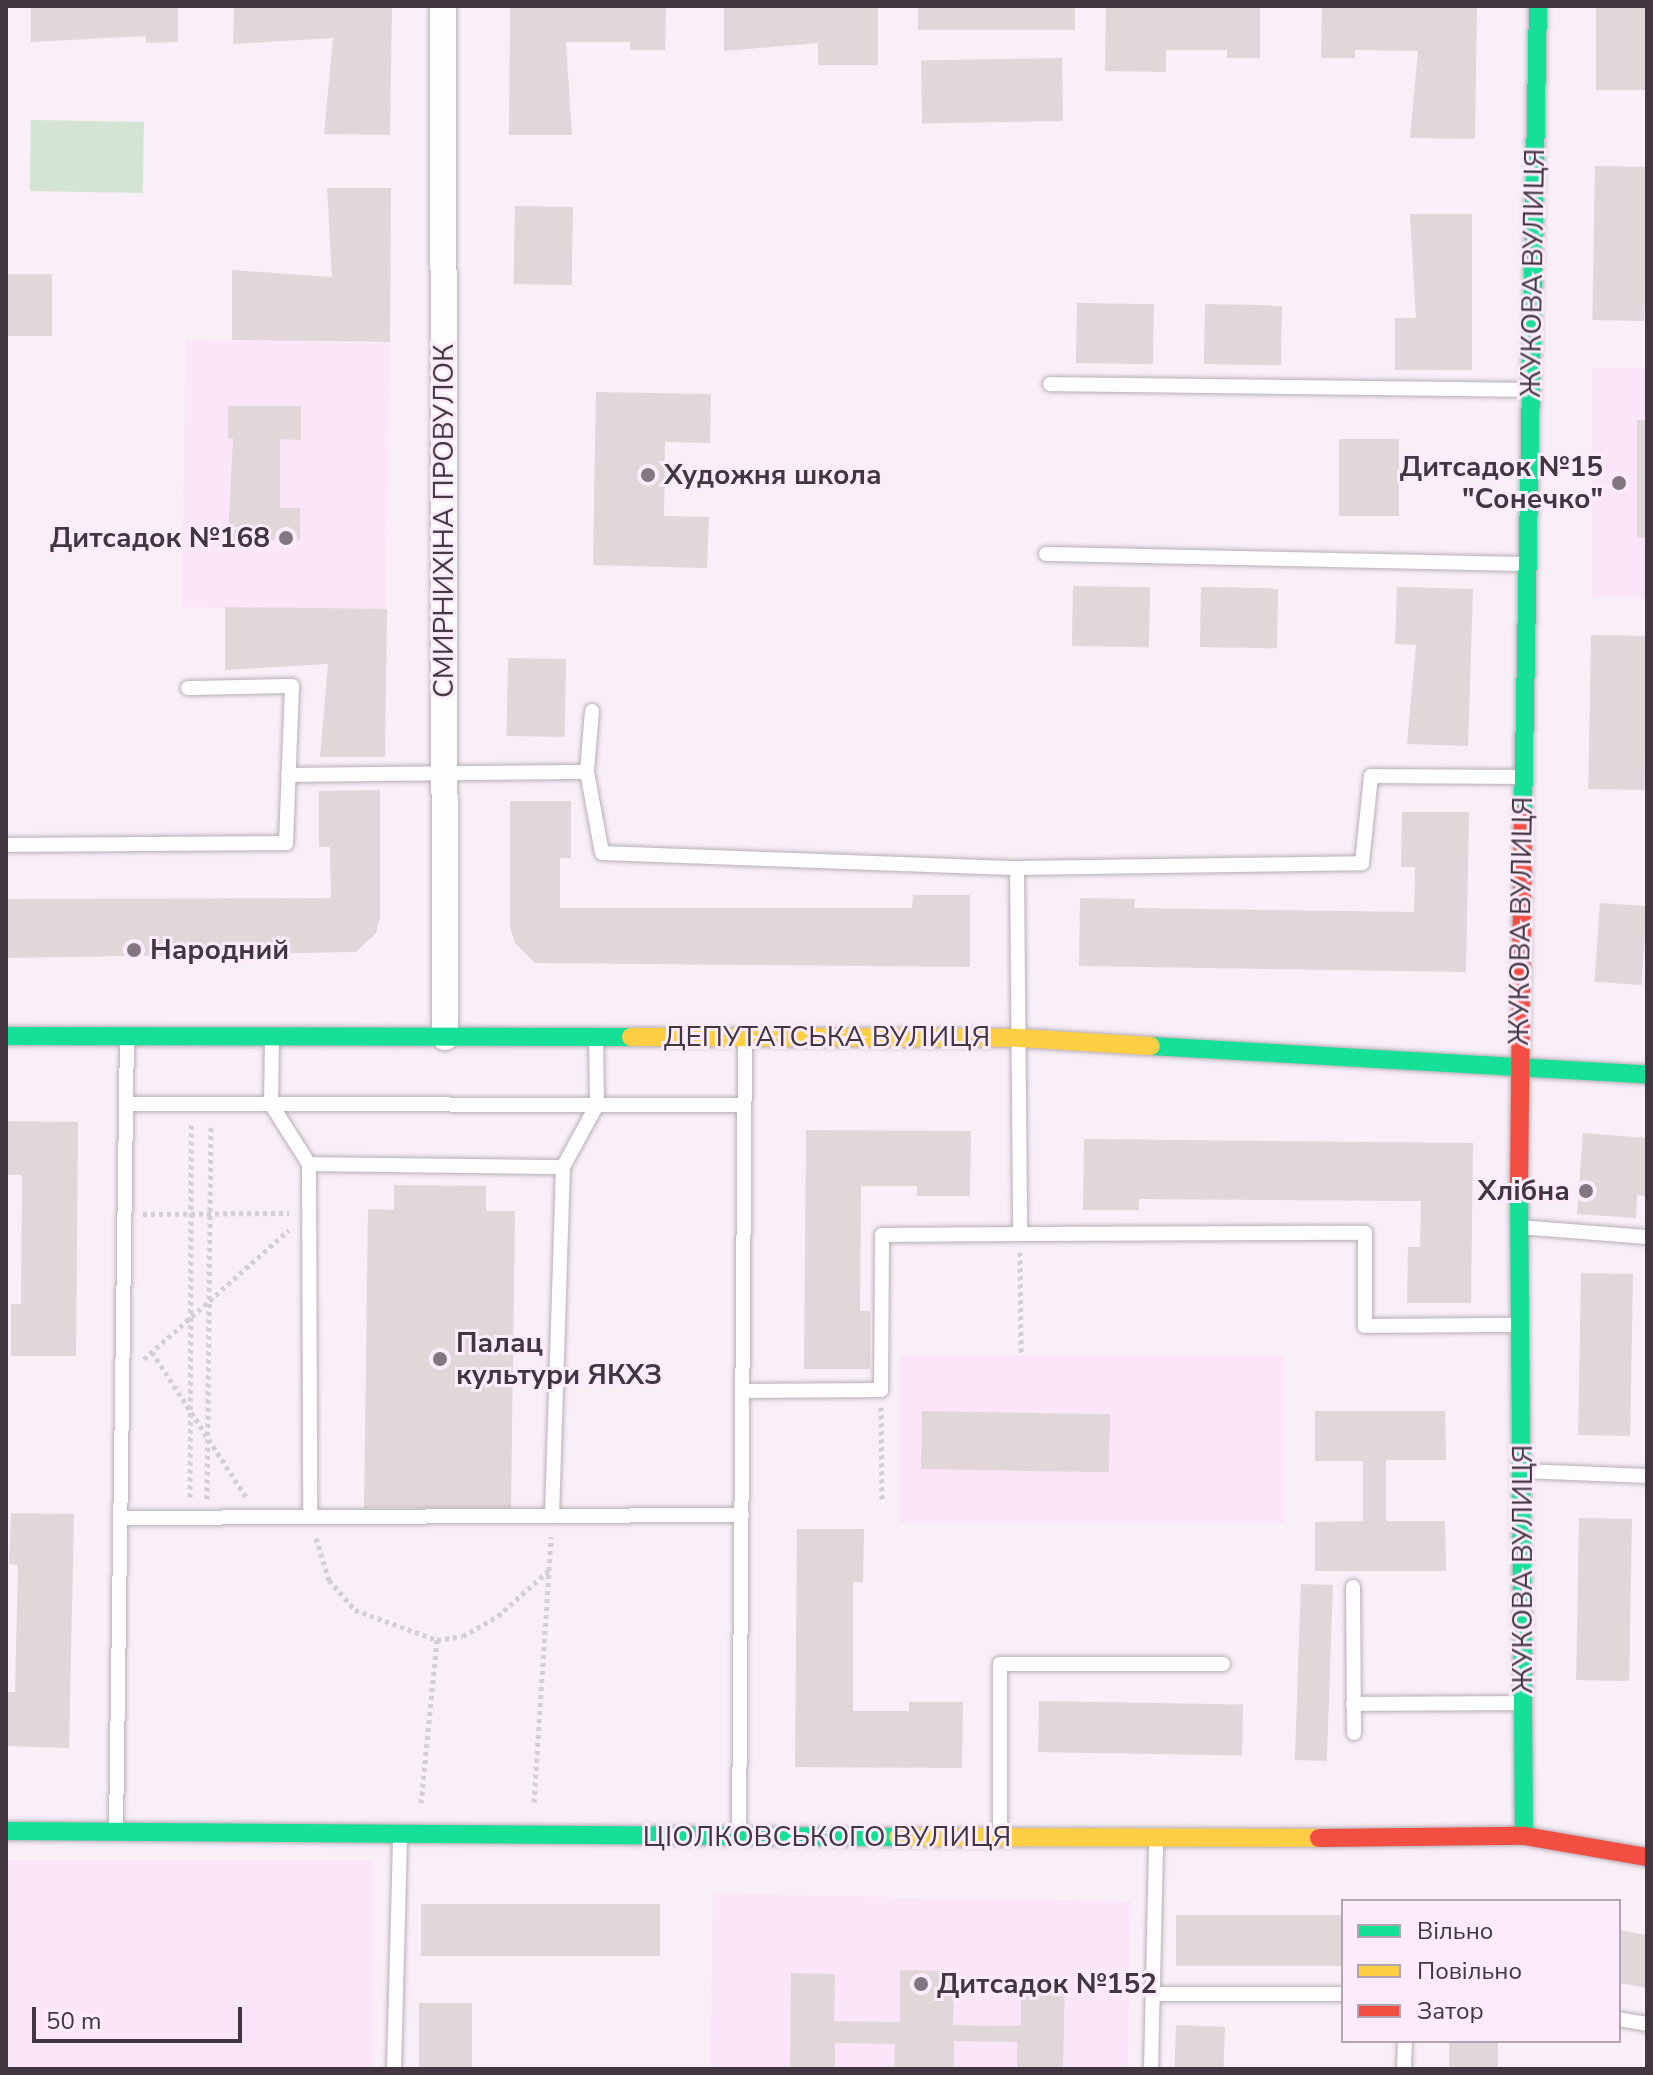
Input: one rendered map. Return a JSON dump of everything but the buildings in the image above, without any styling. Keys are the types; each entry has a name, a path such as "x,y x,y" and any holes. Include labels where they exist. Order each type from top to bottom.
{"street":[{"name":"СМИРНИХІНА ПРОВУЛОК","path":"443,6 445,1037"},
{"name":"ЖУКОВА ВУЛИЦЯ","path":"1524,1836 1518,1065 1538,6"},
{"name":"ДЕПУТАТСЬКА ВУЛИЦЯ","path":"6,1036 1019,1038 1647,1075"},
{"name":"ЦІОЛКОВСЬКОГО ВУЛИЦЯ","path":"6,1831 1156,1839 1524,1836 1647,1857"}],"lane":[{"path":"1050,384 1531,390"},
{"path":"1046,554 1527,564"},
{"path":"6,845 286,843 292,686 188,688"},
{"path":"592,711 587,772 602,853 1017,868 1362,863 1371,776 1524,777"},
{"path":"288,775 587,772"},
{"path":"1017,868 1020,1234"},
{"path":"116,1832 127,1036"},
{"path":"272,1036 271,1104 309,1164 310,1517"},
{"path":"552,1516 563,1167 597,1105 596,1037"},
{"path":"739,1836 745,1037"},
{"path":"126,1104 744,1105"},
{"path":"309,1164 563,1167"},
{"path":"1520,1227 1647,1237"},
{"path":"742,1391 881,1390 882,1235 1365,1233 1365,1326 1521,1325"},
{"path":"1522,1471 1647,1476"},
{"path":"120,1518 742,1515"},
{"path":"1353,1587 1354,1733"},
{"path":"1000,1838 1000,1664 1223,1664"},
{"path":"1353,1704 1523,1703"},
{"path":"394,2069 409,1834"},
{"path":"1151,2069 1156,1839"},
{"path":"1153,1994 1341,1994"},
{"path":"1621,2019 1647,2024"},
{"path":"1404,2069 1405,2043"}],"path":[{"path":"190,1518 191,1104"},
{"path":"207,1518 211,1104"},
{"path":"124,1214 309,1213"},
{"path":"122,1378 309,1213"},
{"path":"1020,1234 1021,1355"},
{"path":"152,1352 260,1517"},
{"path":"881,1390 882,1502"},
{"path":"532,1835 552,1516"},
{"path":"310,1517 329,1580 355,1610 437,1640 463,1636 498,1616 549,1570"},
{"path":"409,1834 437,1640"}],"shaded area":[{"name":"Дитсадок №168","path":"186,340 390,344 385,611 181,607"},
{"name":"Дитсадок №15 \"Сонечко\"","path":"1592,368 1647,368 1647,598 1592,598"},
{"path":"900,1355 1283,1355 1283,1523 900,1523"},
{"path":"6,1860 373,1860 373,2069 6,2069"},
{"name":"Дитсадок №152","path":"713,1894 1131,1901 1128,2069 710,2069"}],"green space":[{"path":"31,120 144,122 143,193 30,191"}],"traffic: fast":[{"path":"1523,814 1538,6"},
{"path":"6,1036 631,1037"},
{"path":"1151,1046 1647,1075"},
{"path":"1519,1188 1524,1836"},
{"path":"6,1831 898,1837"}],"traffic: slow":[{"path":"631,1037 1019,1038 1151,1046"},
{"path":"898,1837 1319,1838"}],"traffic: jam":[{"path":"1519,1188 1523,814"},
{"path":"1319,1838 1524,1836 1647,1857"}],"place":[{"name":"Художня школа","path":"648,475"},
{"name":"Дитсадок №15 \"Сонечко\"","path":"1619,483"},
{"name":"Дитсадок №168","path":"286,538"},
{"name":"Народний","path":"134,950"},
{"name":"Хлібна","path":"1586,1191"},
{"name":"Палац культури ЯКХЗ","path":"440,1359"},
{"name":"Дитсадок №152","path":"921,1984"}]}
